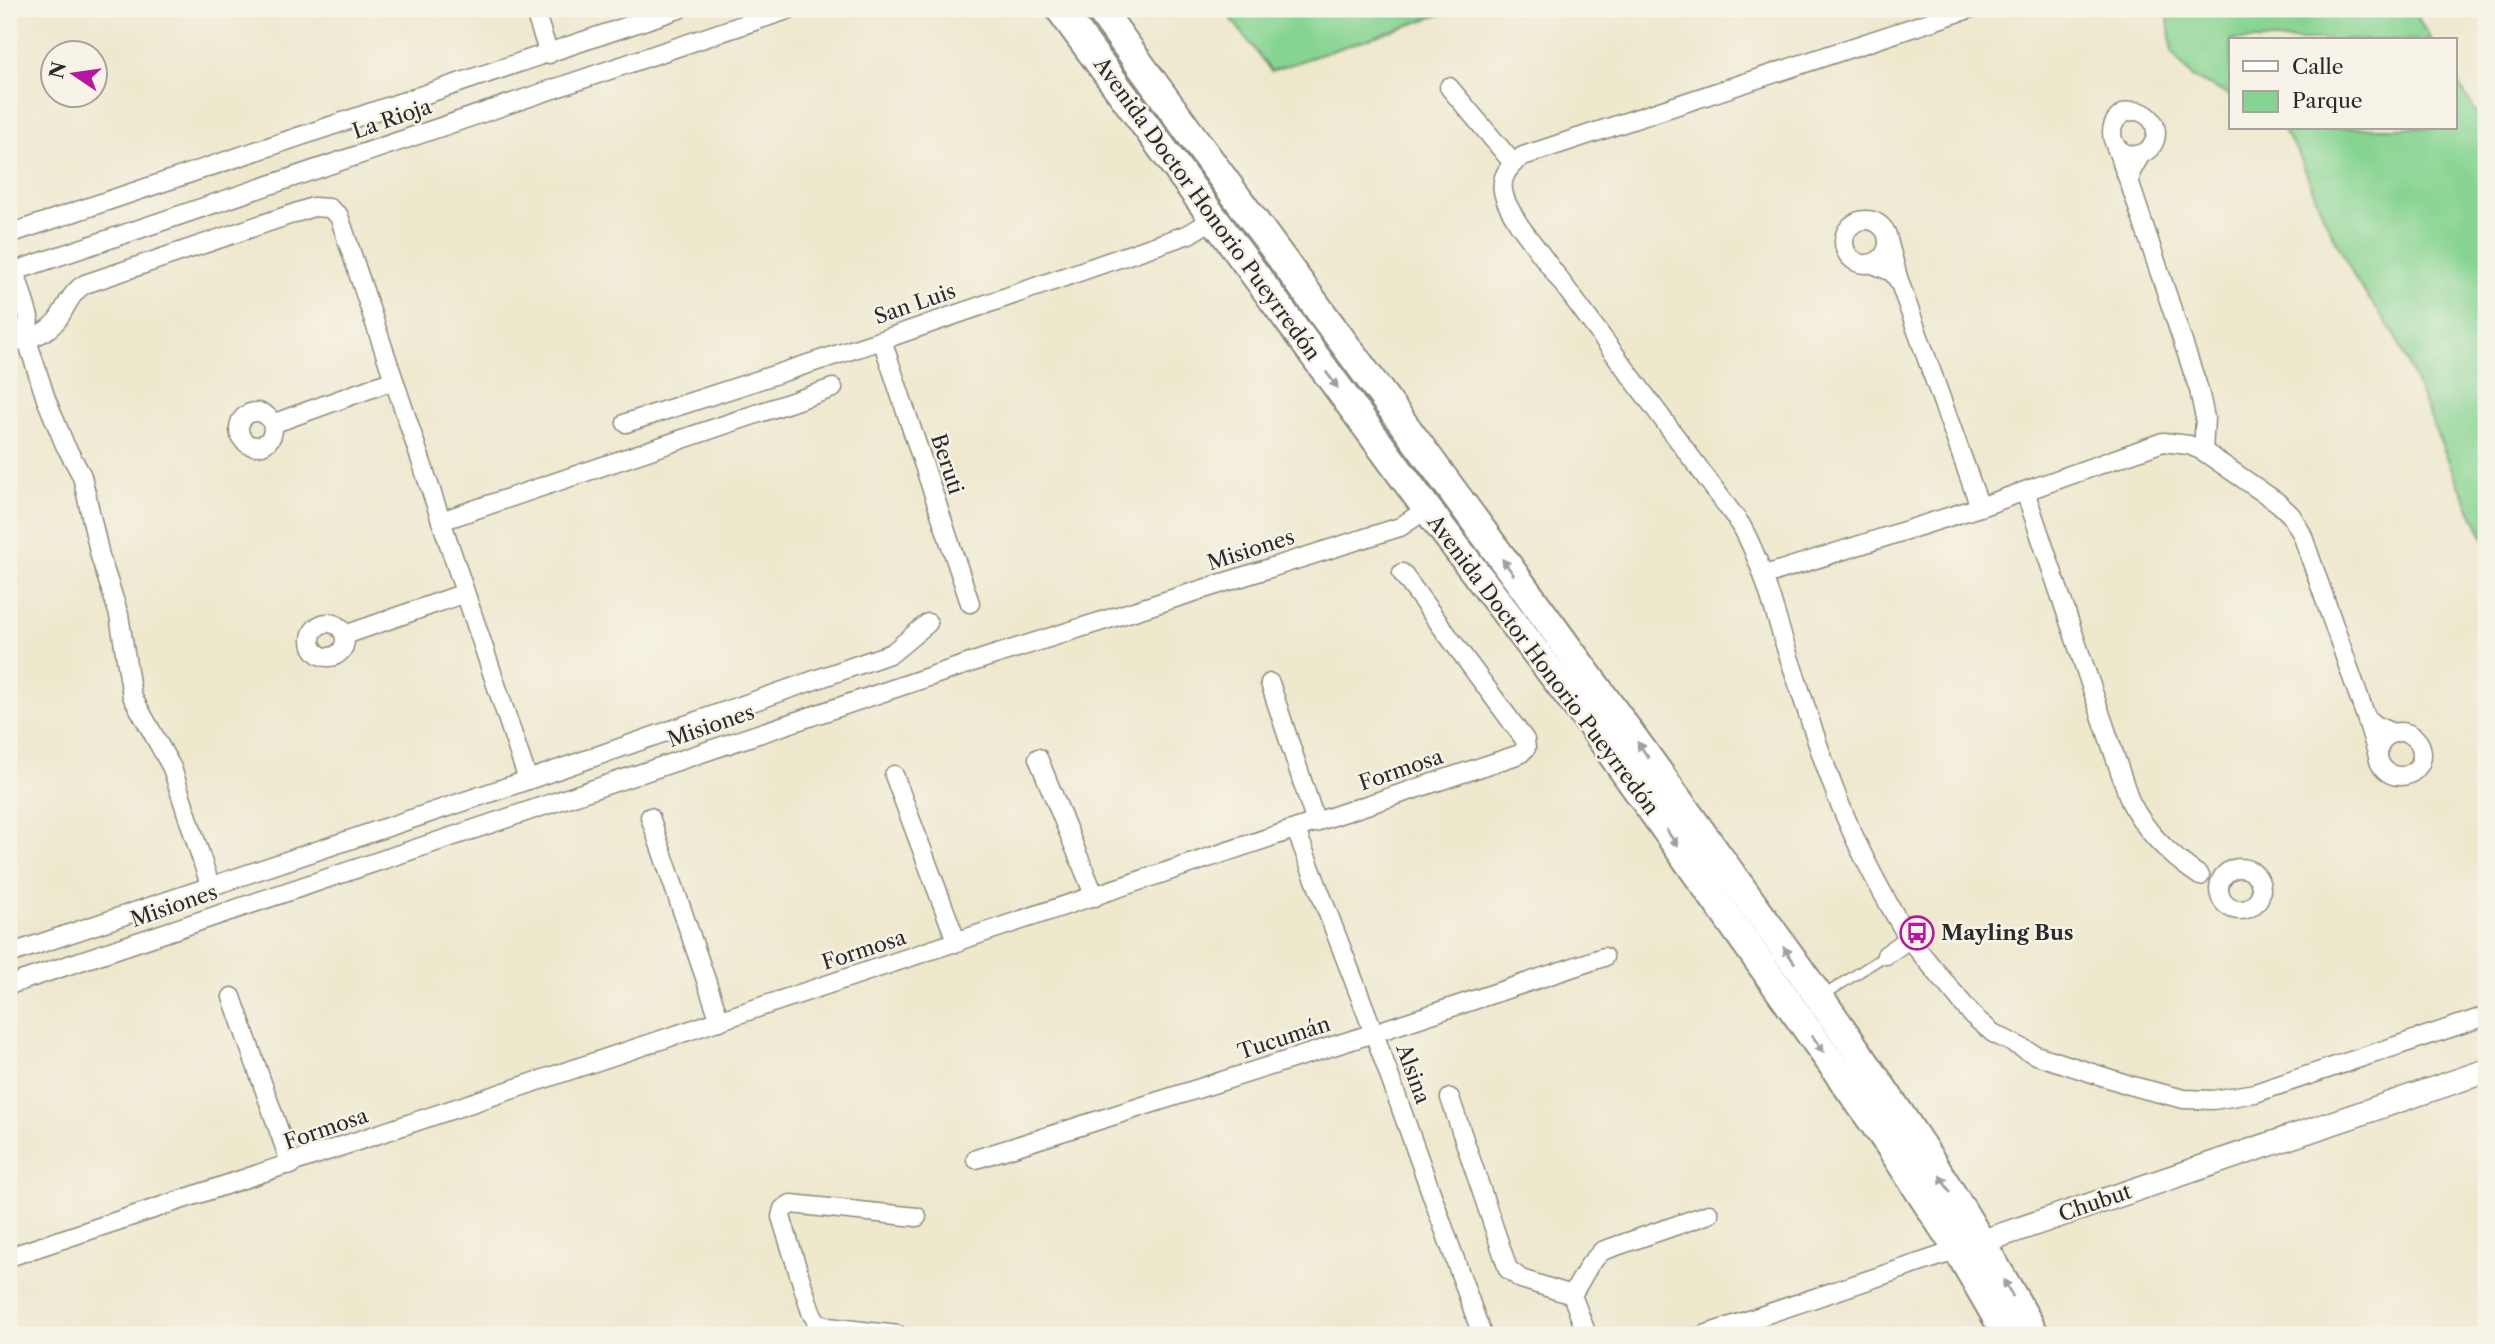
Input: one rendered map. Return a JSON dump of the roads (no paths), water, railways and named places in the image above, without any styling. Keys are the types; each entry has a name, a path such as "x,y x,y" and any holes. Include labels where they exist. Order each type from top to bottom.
{"main road":[{"name":"Avenida Doctor Honorio Pueyrredón","path":"1060,9 1427,509 1808,1006 1917,1140 1970,1246 2007,1335"},
{"name":"Avenida Doctor Honorio Pueyrredón","path":"1100,9 1624,724 1808,1006"},
{"name":"Avenida Doctor Honorio Pueyrredón","path":"1970,1246 2035,1335"}],"street":[{"path":"534,9 549,54"},
{"path":"9,234 679,9"},
{"name":"La Rioja","path":"12,272 790,9"},
{"path":"1969,9 1523,156 1505,173 1502,185 1504,201 1741,526 1765,575 1780,629 1844,815 1873,875 1909,939 1973,1016 1993,1033 2036,1055 2136,1087 2184,1099 2213,1100 2255,1093 2486,1016"},
{"path":"1449,87 1513,163"},
{"path":"2115,145 2127,154 2141,154 2148,150 2155,138 2154,124 2145,114 2131,111 2118,118 2112,131 2115,145 2199,390 2205,418 2203,451"},
{"path":"2130,184 2131,172 2141,154"},
{"path":"18,341 40,334 57,321 71,296 85,284 313,207 329,208 339,216 528,780"},
{"name":"San Luis","path":"626,424 882,340 1189,234 1215,218"},
{"path":"1899,281 1892,272 1873,264 1858,263 1847,254 1844,240 1856,223 1869,220 1882,227 1888,240 1899,281 1980,507"},
{"path":"1873,264 1884,254 1888,240"},
{"path":"12,272 29,317 18,341"},
{"path":"9,318 56,426 82,476 100,556 119,615 132,695 172,768 211,885"},
{"name":"Beruti","path":"882,340 970,603"},
{"path":"272,424 394,380"},
{"path":"441,521 833,388"},
{"path":"1765,575 2025,492 2163,442 2189,444 2277,502 2291,515 2302,534 2380,763 2390,774 2404,776 2416,769 2422,755 2418,742 2407,733 2393,733 2374,725 2366,717"},
{"path":"2025,492 2130,801 2142,825 2183,865 2200,876 2228,907 2242,910 2254,904 2260,892 2260,885 2253,873 2240,868 2216,876 2200,876"},
{"name":"Misiones","path":"9,985 985,658 1400,527 1427,509"},
{"name":"Formosa","path":"9,1257 1520,754 1526,748 1525,740 1402,573"},
{"path":"345,635 465,593"},
{"path":"9,954 528,780 892,653 928,623"},
{"path":"1270,683 1316,823"},
{"path":"2378,756 2381,742 2393,733"},
{"path":"1038,758 1095,897"},
{"path":"894,775 957,943"},
{"path":"650,817 720,1021"},
{"name":"Alsina","path":"1296,830 1374,1033 1482,1335"},
{"path":"2220,896 2220,883 2227,873"},
{"path":"1886,955 1909,939"},
{"name":"Tucumán","path":"976,1159 1604,957"},
{"path":"232,997 290,1165"},
{"name":"Chubut","path":"1704,1335 2486,1071"},
{"path":"1450,1098 1508,1269 1521,1279 1572,1295"},
{"path":"898,1335 828,1327 817,1322 811,1312 781,1217 783,1209 791,1204 917,1217"},
{"path":"1572,1295 1590,1264 1602,1251 1709,1214"},
{"path":"1572,1295 1587,1335"}],"lane":[{"path":"1808,1006 1886,955"}],"place":[{"name":"Mayling Bus","path":"1917,933"}]}
